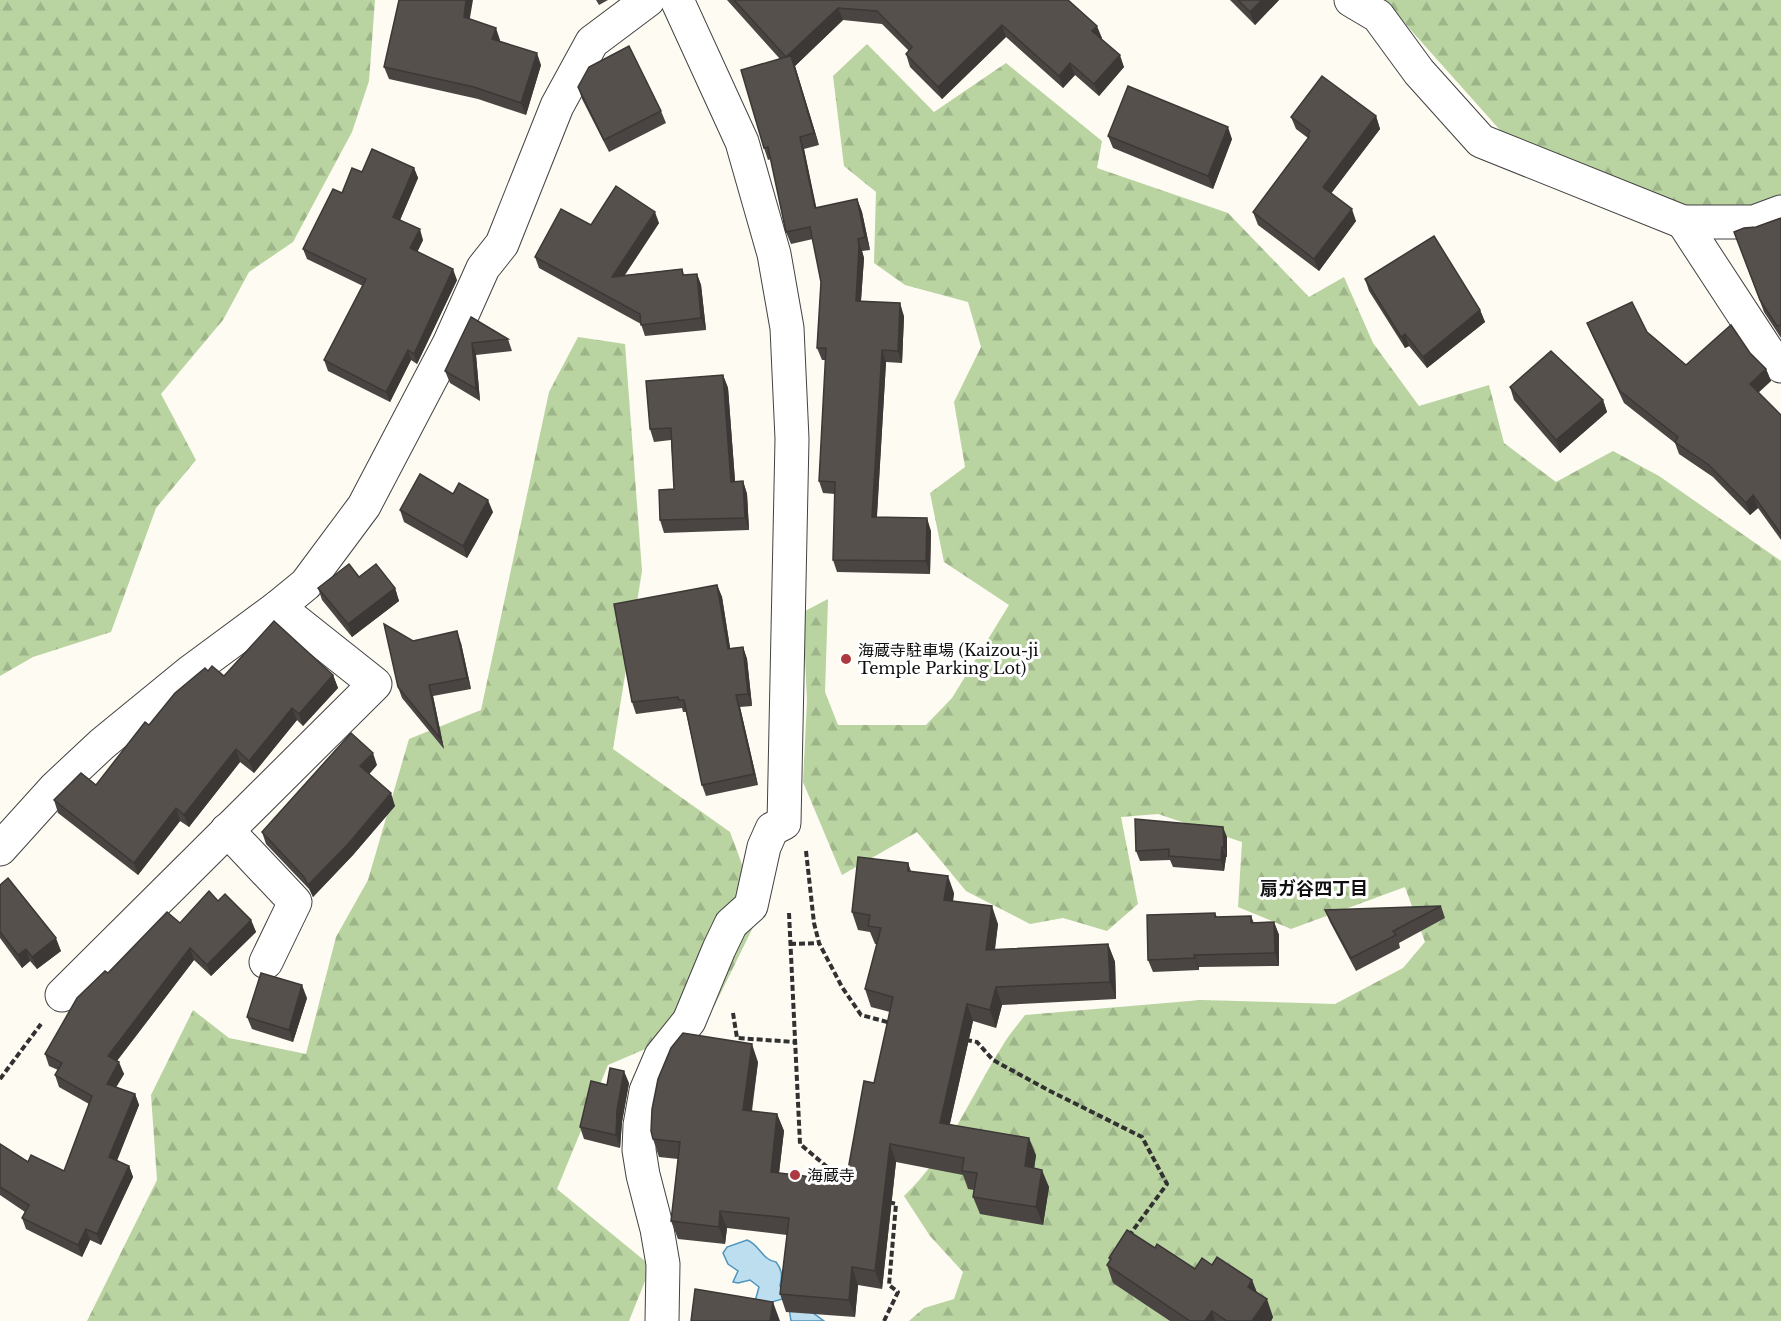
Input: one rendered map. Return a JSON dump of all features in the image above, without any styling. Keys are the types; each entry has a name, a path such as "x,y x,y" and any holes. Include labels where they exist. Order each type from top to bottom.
{"street":[{"path":"0,849 55,788 102,744 190,672 279,607 306,584 364,506 449,344 483,268 502,244 557,106 592,42 648,0"},
{"path":"662,1321 663,1264 657,1229 643,1175 639,1150 640,1125 646,1091 661,1056 689,1021 731,924 751,906 764,847 772,829 784,812 792,439 787,328 774,254 742,142 677,0"},
{"path":"1351,0 1378,16 1419,72 1481,141 1683,222 1754,222 1781,212"},
{"path":"1683,222 1770,355 1781,366"},
{"path":"62,995 375,684 279,607"},
{"path":"227,830 295,902 266,962"}],"path":[{"path":"784,812 804,834 814,923 819,944 842,987 861,1015 900,1026"},
{"path":"819,944 790,944 800,1144 849,1185"},
{"path":"0,1079 62,995"},
{"path":"732,1008 737,1038 795,1042"},
{"path":"965,1040 976,1042 993,1060 1142,1137 1167,1184 1131,1233"},
{"path":"884,1321 898,1292 889,1286 896,1204 886,1202"}],"green space":[{"path":"0,0 375,0 369,81 352,132 293,242 249,272 223,320 161,394 196,460 156,508 111,632 33,657 0,676"},
{"path":"1384,0 1781,0 1781,207 1673,228 1500,130"},
{"path":"867,44 934,112 1006,63 1102,141 1097,168 1228,213 1309,297 1344,277 1373,343 1419,406 1489,385 1504,443 1556,482 1613,451 1659,476 1781,561 1781,1321 909,1321 924,1308 954,1299 963,1272 930,1236 904,1196 934,1162 1005,1041 1025,1015 1201,1000 1335,1004 1403,968 1425,942 1405,887 1291,929 1238,907 1242,842 1158,814 1121,817 1138,904 1107,931 1063,918 1030,924 966,891 917,832 842,875 803,782 807,701 803,612 828,599 825,692 838,725 926,725 952,698 1009,605 944,562 930,493 965,467 954,402 981,347 968,302 905,285 874,263 876,192 844,166 833,76"},
{"path":"578,337 625,344 642,571 613,749 730,832 760,913 706,1023 608,1065 557,1189 651,1266 629,1321 87,1321 157,1180 151,1095 193,1010 229,1038 306,1054 336,937 368,880 409,739 481,710 549,392"}],"water":[{"path":"747,1240 767,1258 776,1262 780,1268 782,1290 824,1321 791,1321 789,1308 782,1299 758,1306 754,1305 759,1287 750,1280 733,1282 738,1271 728,1264 723,1253 727,1247"}],"building":[{"path":"399,0 466,0 464,17 496,28 492,39 537,53 521,103 474,87 384,67"},
{"path":"734,0 1068,0 1097,26 1092,31 1120,55 1094,84 1070,63 1059,76 1002,25 938,87 906,54 912,47 877,11 838,8 786,57"},
{"path":"1238,0 1262,0 1250,12"},
{"path":"629,46 661,111 604,140 578,87 589,67"},
{"path":"791,56 814,133 800,137 815,208 857,199 865,237 858,239 856,301 900,303 898,351 882,350 872,517 927,518 926,561 833,560 835,482 819,481 826,348 817,348 821,282 810,227 786,232 768,147 764,148 741,70"},
{"path":"1322,76 1376,116 1323,187 1352,209 1314,259 1253,212 1309,137 1310,131 1291,117"},
{"path":"1128,86 1228,127 1208,176 1108,136"},
{"path":"372,149 414,168 393,217 420,229 410,248 453,269 414,354 408,350 386,392 324,360 366,279 303,249 333,189 342,193 352,168 362,172"},
{"path":"616,186 655,212 612,277 682,269 683,275 697,274 701,318 641,325 640,314 535,257 561,209 591,225"},
{"path":"1781,218 1781,325 1777,326 1760,300 1734,232"},
{"path":"1434,236 1480,310 1423,357 1405,334 1401,337 1365,279"},
{"path":"1632,302 1647,332 1686,365 1731,325 1750,353 1766,369 1750,384 1781,415 1781,534 1753,495 1746,503 1709,465 1675,442 1678,437 1620,391 1587,323"},
{"path":"471,317 508,339 472,343 476,389 445,371"},
{"path":"1551,351 1603,400 1556,440 1510,387"},
{"path":"723,375 731,482 743,481 745,518 660,520 659,490 674,489 671,428 650,429 646,381"},
{"path":"420,474 453,494 459,483 488,500 463,546 400,510"},
{"path":"349,564 359,577 376,564 395,588 348,624 318,588"},
{"path":"717,585 728,649 743,647 748,694 736,695 754,774 702,785 684,700 679,700 678,697 632,702 614,604"},
{"path":"274,621 333,675 299,714 292,708 249,761 236,749 184,815 176,808 134,863 54,800 81,773 96,785 145,722 149,725 175,693 205,668 208,671 212,666 224,676"},
{"path":"384,624 413,641 457,631 467,678 429,685 440,738 398,687"},
{"path":"351,733 373,753 360,766 391,793 349,843 308,885 304,877 262,832"},
{"path":"1135,819 1223,827 1224,847 1222,847 1221,860 1169,856 1169,849 1136,851"},
{"path":"858,857 908,863 908,871 948,876 944,900 992,906 986,950 1108,944 1110,982 996,987 990,1010 967,1004 940,1123 1029,1138 1025,1166 1042,1170 1036,1207 973,1197 977,1173 962,1171 964,1158 890,1144 875,1271 852,1267 849,1300 780,1294 789,1218 720,1211 719,1227 671,1221 680,1142 653,1139 652,1109 658,1079 671,1048 683,1033 752,1044 743,1110 777,1114 771,1172 846,1181 864,1081 874,1083 893,997 865,989 881,928 868,926 870,915 852,912"},
{"path":"8,878 56,938 32,957 26,949 18,955 0,932 0,885"},
{"path":"209,891 218,901 225,894 251,920 207,965 190,948 108,1056 119,1062 107,1084 135,1094 109,1157 129,1166 97,1234 86,1229 78,1245 22,1218 29,1205 0,1187 0,1144 28,1162 31,1155 64,1171 92,1096 55,1075 62,1063 45,1054 77,998 105,971 108,973 167,912 180,923"},
{"path":"1441,906 1393,931 1396,935 1351,958 1325,910"},
{"path":"1215,913 1215,917 1251,916 1251,923 1274,922 1275,953 1194,955 1195,958 1148,960 1147,915"},
{"path":"261,973 302,985 289,1030 247,1017"},
{"path":"610,1068 624,1071 617,1110 616,1135 580,1127 591,1081 607,1085"},
{"path":"1127,1230 1155,1248 1157,1244 1195,1269 1202,1258 1212,1265 1217,1257 1252,1280 1248,1287 1267,1299 1252,1321 1227,1321 1212,1311 1205,1321 1190,1321 1107,1265"},
{"path":"695,1289 773,1302 770,1321 691,1321"}],"place":[{"name":"海蔵寺駐車場 (Kaizou-ji Temple Parking Lot)","path":"846,659"},
{"name":"海蔵寺","path":"795,1175"}],"district":[{"name":"扇ガ谷四丁目","path":"1314,889"}]}
